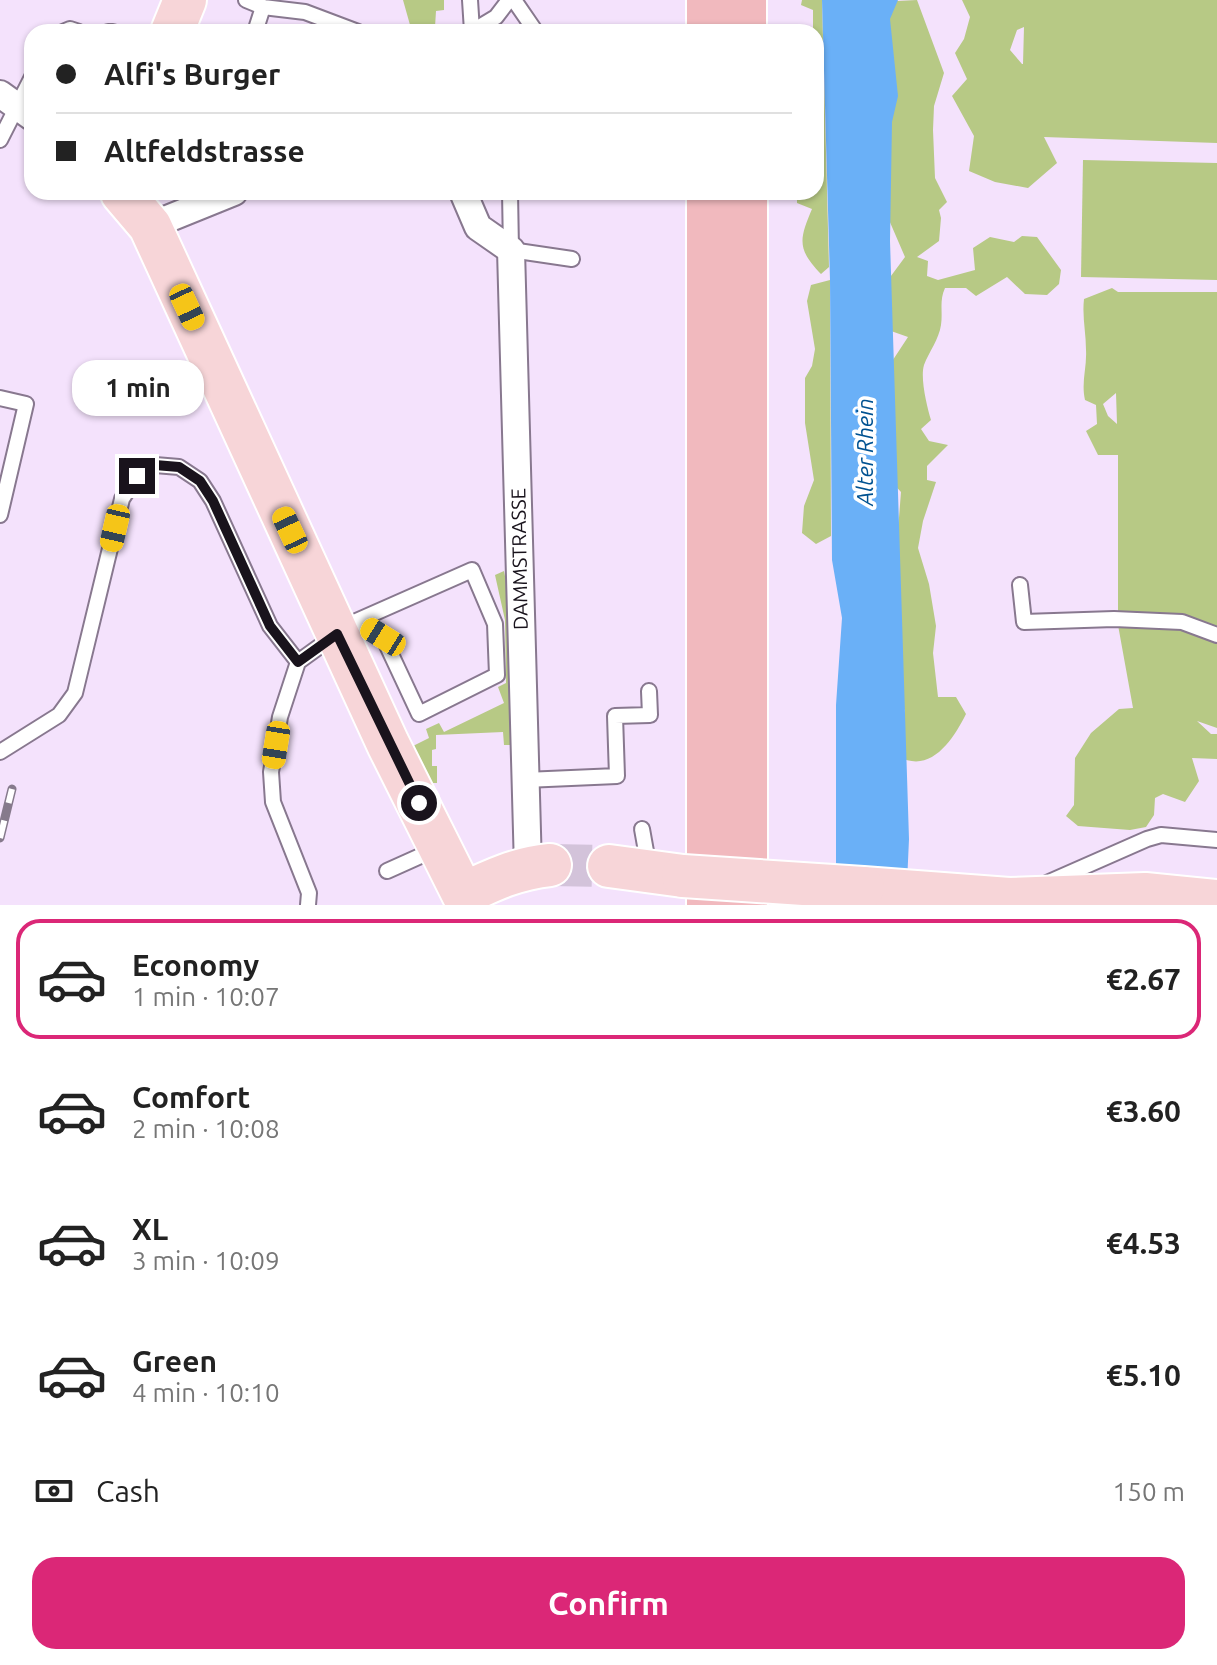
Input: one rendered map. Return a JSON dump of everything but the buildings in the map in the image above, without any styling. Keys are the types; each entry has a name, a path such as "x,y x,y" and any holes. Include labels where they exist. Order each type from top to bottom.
{"highway":[{"path":"709,0 709,24"},
{"path":"744,0 744,24"},
{"path":"681,885 709,200"},
{"path":"745,200 745,905"}],"main road":[{"path":"175,24 185,0"},
{"path":"144,203 347,627 388,744 463,894 493,879 539,866"},
{"path":"609,866 681,885 863,888 1014,901 1145,894 1217,901"}],"street":[{"path":"144,203 169,200"},
{"path":"466,200 478,227 511,250"},
{"name":"DAMMSTRASSE","path":"511,250 518,763 539,866"}],"lane":[{"path":"246,0 263,7 305,12 337,24"},
{"path":"470,0 472,24"},
{"path":"485,24 496,17 511,0 530,24"},
{"path":"258,24 263,7"},
{"path":"0,140 16,106"},
{"path":"510,200 511,250 572,259"},
{"path":"0,398 26,404 0,515"},
{"path":"0,752 59,715 75,693 122,499 137,476 155,465 179,467 200,481 213,501 270,626 298,662"},
{"path":"308,905 309,893 273,802 271,772 280,717 298,662 347,627 472,570 495,624 497,675 419,714 383,637 347,627"},
{"path":"1020,585 1024,622 1114,619 1182,622 1217,635"},
{"path":"518,763 617,776 615,716 650,715 649,691"},
{"path":"642,829 681,885"},
{"path":"1014,901 1147,839 1161,835 1217,840"},
{"path":"387,871 440,847"}],"green space":[{"path":"403,0 444,0 444,10 436,11 435,24 410,24"},
{"path":"802,0 822,0 823,24 813,24 813,10 801,5"},
{"path":"917,0 944,73 934,106 933,130 935,178 947,202 939,210 939,241 917,257 928,261 927,276 938,280 975,270 973,248 990,237 1014,242 1022,236 1037,237 1061,270 1059,284 1047,295 1025,294 1007,277 976,296 966,288 945,288 943,293 940,330 923,371 931,420 921,429 929,441 948,445 927,466 927,480 936,482 918,548 929,584 936,626 933,653 938,697 956,697 966,714 939,752 930,758 910,761 898,756 899,730 905,711 887,672 901,492 889,479 885,372 908,337 891,331 888,280 905,257 886,213 887,22 897,1"},
{"path":"962,0 1217,0 1217,143 1044,137 1057,163 1028,188 995,182 969,171 974,136 952,96 967,79 955,53 964,39 970,17","holes":["1024,27 1023,64 1010,50 1017,30"]},
{"path":"824,76 829,267 821,274 808,258 803,244 812,209 797,203 797,200 824,200"},
{"path":"1083,160 1217,163 1217,280 1081,277"},
{"path":"830,280 831,536 816,544 802,533 804,506 814,480 805,423 805,378 812,366 815,349 807,301 811,285"},
{"path":"1112,288 1118,292 1217,292 1217,628 1118,614 1118,455 1098,455 1086,431 1097,424 1096,405 1085,400 1084,393 1084,299","holes":["1116,393 1117,424 1108,416 1103,404"]},
{"path":"504,571 513,618 513,745 504,745 503,732 436,735 432,766 437,766 437,783 432,783 413,746 429,738 426,729 439,723 444,732 504,703 498,687 506,683 505,620 495,575"},
{"path":"1118,625 1173,625 1217,639 1217,728 1197,721 1211,734 1217,734 1217,759 1192,758 1199,781 1185,802 1163,794 1155,798 1154,815 1146,827 1130,830 1078,826 1066,816 1074,805 1075,758 1091,733 1119,709 1133,708"}],"water":[{"name":"Alter Rhein","path":"822,0 898,0 890,19 898,96 892,122 890,241 909,839 906,905 836,905 836,705 842,618 832,560 830,280"}],"tunnel":[{"path":"550,865 609,866"}],"railway":[{"path":"0,838 12,789"}],"route":[{"path":"137,476 155,465 179,467 200,481 213,501 270,626 298,662 337,634 419,803"}]}
